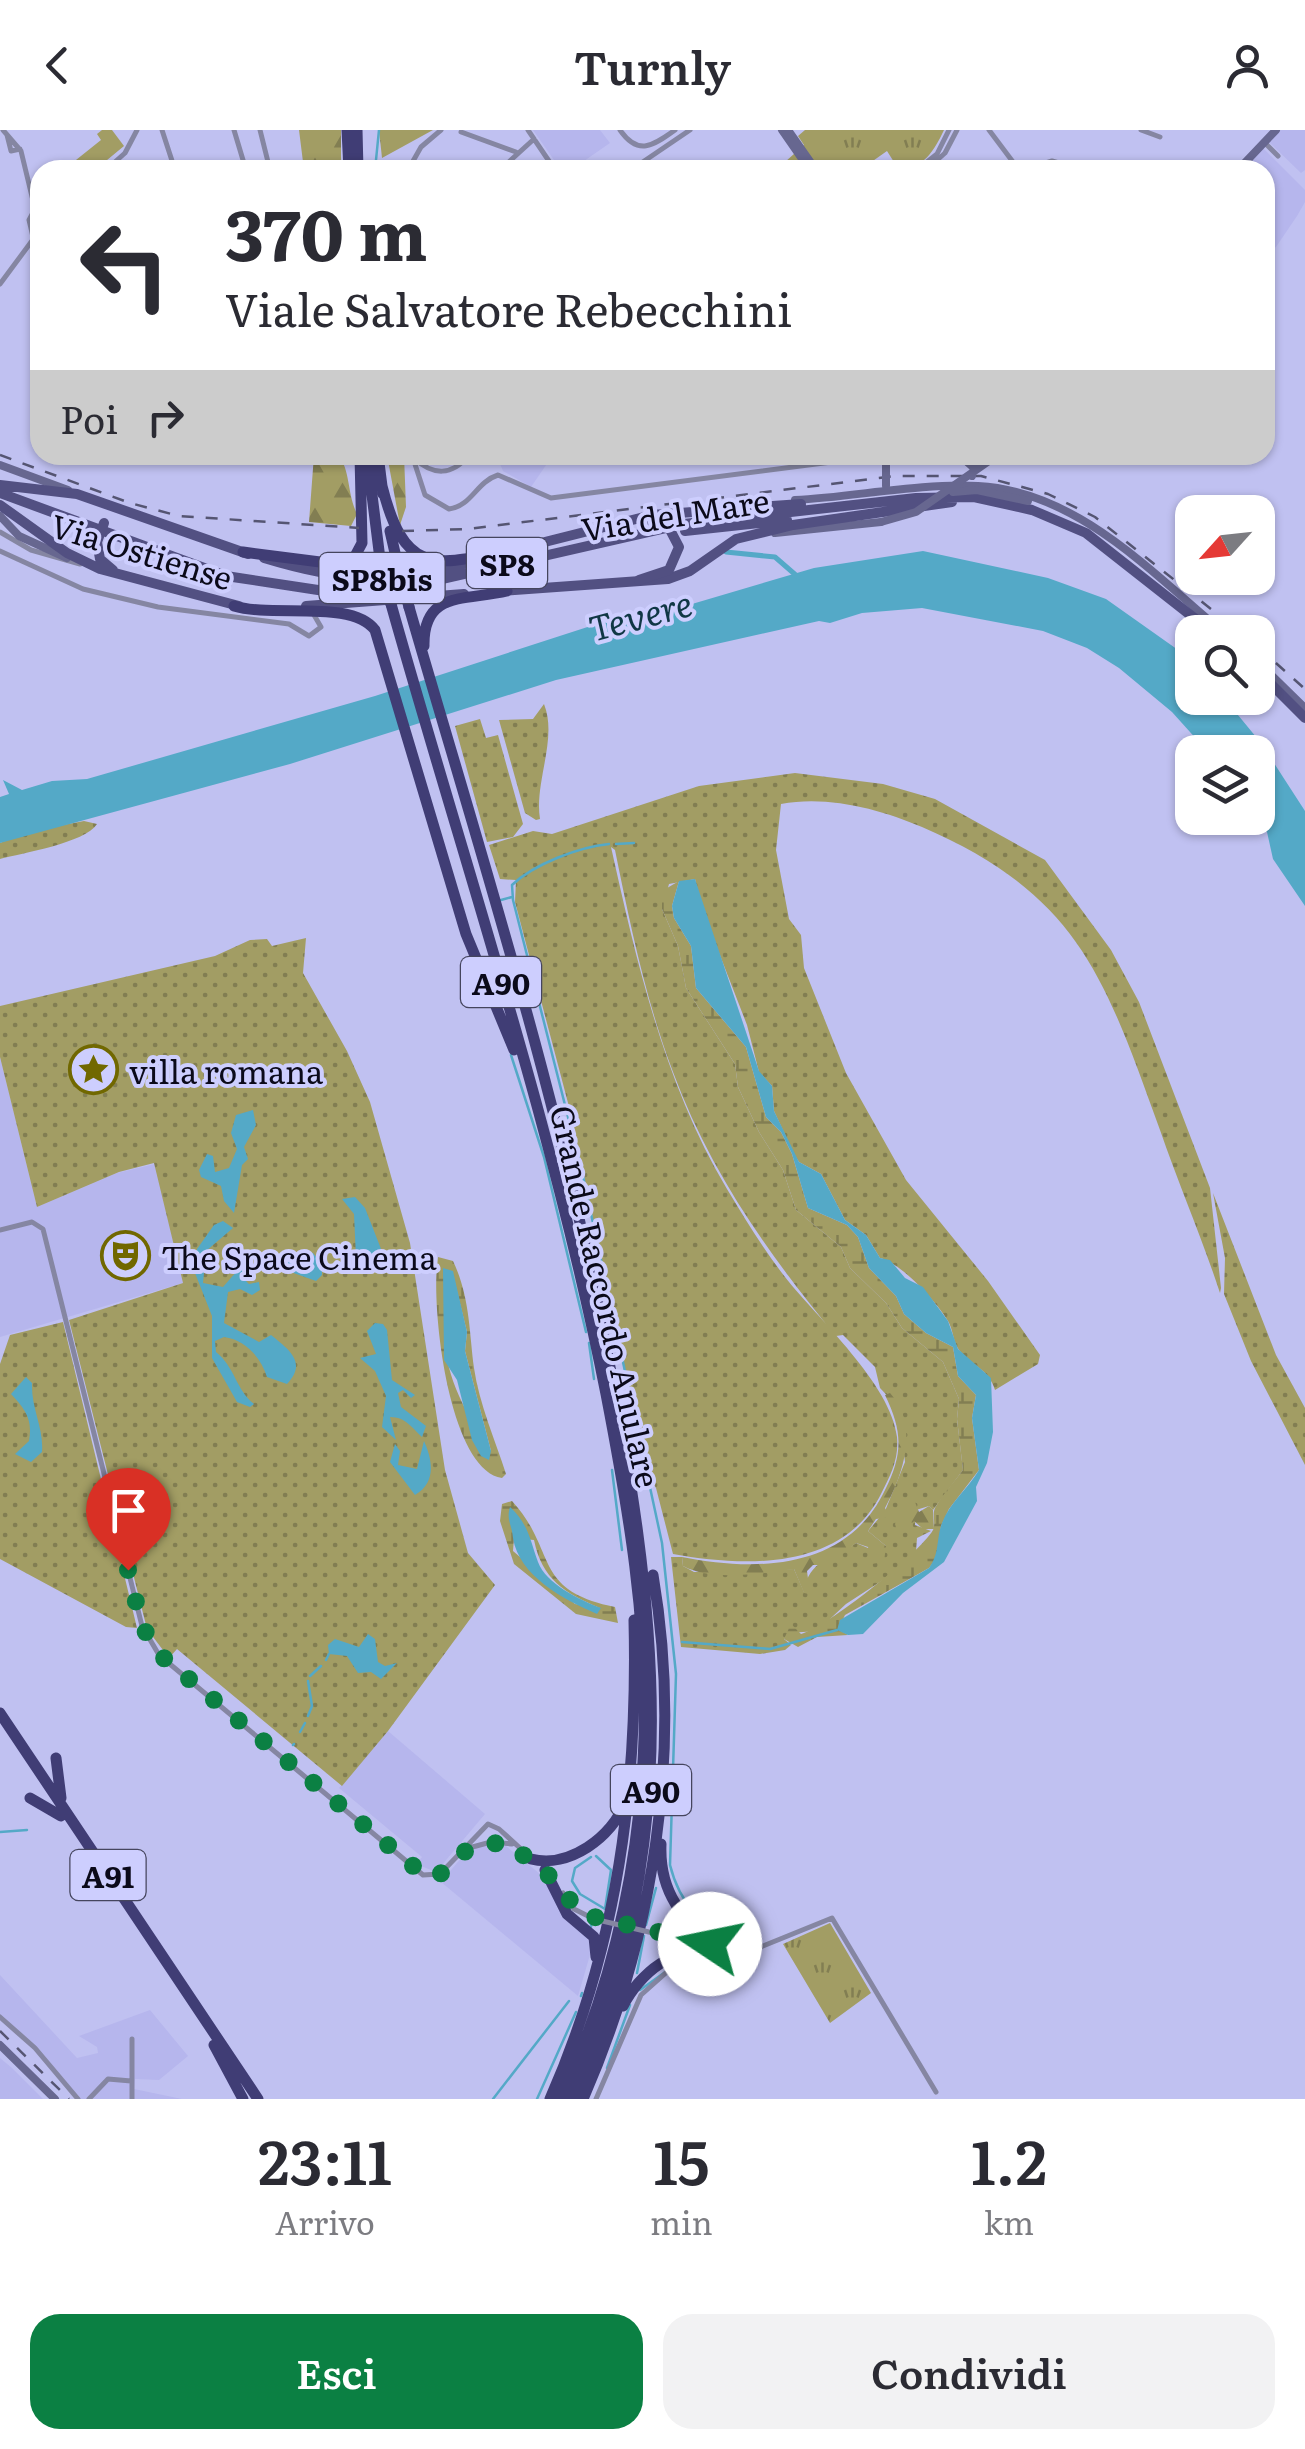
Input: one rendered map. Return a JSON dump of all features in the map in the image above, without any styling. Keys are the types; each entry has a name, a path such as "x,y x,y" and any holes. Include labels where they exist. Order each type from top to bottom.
{"highway":[{"path":"347,130 348,160"},
{"path":"357,130 358,160"},
{"path":"243,552 328,564 354,558 362,539 364,465"},
{"name":"Grande Raccordo Anulare","path":"366,465 381,568 537,1104 581,1273 632,1541 644,1694 638,1822 605,1981 561,2099"},
{"name":"Grande Raccordo Anulare","path":"379,465 409,607 420,623 427,670 572,1178 662,1634 662,1774 643,1911 607,2037 583,2099"},
{"path":"382,486 396,534 418,556 448,560 521,548"},
{"path":"420,623 448,602 507,591"},
{"path":"234,606 357,615 369,622 380,638 470,946 537,1104"},
{"name":"Grande Raccordo Anulare","path":"572,2099 624,1946 650,1794 652,1635 630,1472"},
{"path":"548,2099 585,2010 622,1865 633,1759 632,1541"},
{"name":"A91","path":"0,1714 250,2099"},
{"name":"A91","path":"0,1724 65,1816 250,2099"},
{"path":"56,1758 65,1816"},
{"path":"531,1859 559,1862 608,1831 624,1804 633,1759"},
{"path":"662,1774 664,1882 687,1922 718,1954"},
{"path":"30,1798 65,1816"},
{"path":"544,1870 570,1919 597,1943 585,2010"},
{"path":"607,2037 635,1986 656,1967 685,1953 718,1954"}],"main road":[{"path":"785,130 806,160"},
{"path":"1247,160 1276,130"},
{"name":"Via Ostiense","path":"0,465 243,552 320,574 356,579 426,573 638,518 874,502"},
{"path":"798,500 886,486 887,465"},
{"path":"970,465 974,468 972,476"},
{"path":"939,498 985,465"},
{"path":"0,486 76,494"},
{"name":"SP8bis","path":"691,512 985,486 1054,506 1114,542 1202,615"},
{"name":"SP8bis","path":"639,580 682,575 726,543 761,535 895,520 939,498 970,489 1028,501 1114,542"},
{"name":"Via del Mare","path":"0,499 226,576 314,590 434,580 654,528 950,496 995,501 1042,513 1092,537 1191,615"},
{"path":"0,499 69,554 100,569"},
{"name":"Via del Mare","path":"0,499 228,584 320,597 430,588 650,535 812,518 896,500"},
{"path":"761,535 785,526 956,501 995,501"},
{"path":"117,572 100,558 96,542 104,523 114,514 132,514"},
{"name":"Via Ostiense","path":"0,516 14,533 48,552 234,606 283,608 639,580"},
{"path":"638,518 667,524 679,547 669,570 639,580"},
{"path":"1275,679 1305,708"},
{"path":"1275,688 1305,718"},
{"path":"0,2046 55,2099"}],"street":[{"path":"117,160 137,130"},
{"path":"234,130 243,160"},
{"path":"260,130 268,160"},
{"path":"414,160 422,145 441,130"},
{"path":"528,130 548,160"},
{"path":"620,130 638,147 642,160 690,130"},
{"path":"638,147 651,146 675,130"},
{"path":"929,160 953,130"},
{"path":"938,160 953,130"},
{"path":"989,130 1014,160"},
{"path":"1142,130 1160,137"},
{"path":"165,131 172,160"},
{"path":"461,132 516,152"},
{"path":"5,133 20,149 30,188"},
{"path":"509,160 534,139"},
{"path":"1264,142 1278,156"},
{"path":"0,284 30,241"},
{"path":"414,465 428,500 446,509 462,506 486,480 498,475 544,498 823,465"},
{"path":"424,465 430,470"},
{"path":"416,475 430,470 453,470 458,465"},
{"path":"0,532 48,552"},
{"path":"0,551 70,585 158,606 286,624 309,636 321,627 312,613"},
{"path":"0,1230 38,1223 44,1234 142,1626 152,1646 424,1875 439,1875 488,1824 544,1870 572,1908 594,1919 694,1942 731,1959"},
{"path":"496,1841 497,1828"},
{"path":"480,1830 484,1842"},
{"path":"462,1851 484,1842 515,1845"},
{"path":"718,1954 724,1965 745,1952 832,1918 936,2092"},
{"path":"596,2099 641,1994 668,1971 718,1954 745,1952"},
{"path":"0,2017 35,2048 78,2099"},
{"path":"132,2038 132,2099"},
{"path":"89,2099 108,2079 131,2081"}],"shaded area":[{"path":"533,130 600,130 610,143 585,160 554,160"},
{"path":"1281,130 1305,130 1305,170 1301,173 1269,142"},
{"path":"1263,148 1275,160 1252,160"},
{"path":"1275,160 1305,190 1305,202 1276,247"},
{"path":"500,465 546,465 531,487 503,471"},
{"path":"923,551 1048,578 1106,599 1175,648 1175,715 1238,715 1254,735 1193,735 1172,712 1119,668 1087,648 1043,631 922,608 862,613 556,680 290,764 0,843 0,797 9,794 3,780 22,790 52,781 87,779 375,696 603,622 692,604 814,568"},
{"path":"1275,765 1305,811 1305,906 1273,859 1268,835 1275,835"},
{"path":"695,879 759,1071 772,1086 774,1111 799,1162 821,1174 845,1220 866,1235 880,1258 890,1260 905,1278 923,1287 948,1321 958,1349 991,1378 993,1432 987,1463 976,1487 977,1501 944,1562 903,1593 863,1634 848,1635 837,1630 840,1620 929,1568 945,1515 979,1470 972,1418 976,1395 958,1376 953,1347 926,1333 904,1314 896,1296 869,1268 858,1237 847,1225 808,1208 792,1154 781,1132 766,1117 746,1047 696,988 691,946 674,918 672,906 679,881"},
{"path":"0,1057 37,1207 117,1173 155,1164 183,1283 0,1337"},
{"path":"253,1110 256,1125 244,1147 248,1159 242,1165 234,1213 224,1201 221,1186 201,1177 199,1170 207,1154 213,1156 215,1172 229,1168 237,1149 231,1133 236,1115"},
{"path":"355,1197 365,1208 383,1254 380,1260 356,1258 354,1214 342,1199"},
{"path":"223,1221 233,1228 206,1251 203,1283 223,1287 237,1271 241,1253 250,1252 243,1278 249,1284 259,1282 260,1290 252,1295 240,1289 228,1292 224,1323 259,1342 271,1335 296,1363 287,1384 267,1377 246,1346 224,1337 215,1341 216,1352 254,1404 250,1407 237,1402 212,1358 212,1316 193,1268 197,1249 214,1225"},
{"path":"300,1250 313,1253 322,1264 322,1275 316,1281 288,1271 286,1257 298,1258"},
{"path":"443,1268 453,1271 467,1332 465,1351 491,1451 489,1460 481,1456 472,1440 457,1380 444,1360"},
{"path":"375,1323 383,1324 387,1330 392,1380 415,1395 411,1398 403,1390 398,1393 401,1407 426,1426 422,1437 396,1417 390,1417 396,1440 382,1427 386,1396 375,1371 360,1358 376,1354 367,1331"},
{"path":"26,1377 32,1383 42,1443 42,1452 31,1462 15,1454 29,1441 30,1426 24,1410 11,1394"},
{"path":"424,1441 431,1471 427,1484 415,1495 390,1462 395,1444 400,1451 398,1465 417,1469"},
{"path":"510,1507 525,1527 542,1570 565,1590 601,1608 597,1614 544,1585 524,1564 513,1538"},
{"path":"368,1634 375,1639 378,1662 385,1666 397,1663 381,1679 371,1672 358,1673 347,1656 329,1654 328,1645 335,1639 359,1647"},
{"path":"388,1731 485,1814 436,1872 416,1864 422,1857 339,1788"},
{"path":"480,1846 506,1846 540,1874 594,1941 578,1996 441,1882 462,1857"},
{"path":"0,1975 77,2058 98,2053 97,2047 79,2036 150,2010 188,2056 159,2080 135,2079 134,2089 182,2099 80,2099 40,2050 0,2015"},
{"path":"0,2058 12,2068 43,2099 0,2099"}],"green space":[{"path":"112,130 124,146 107,160 76,160 101,140 97,134"},
{"path":"299,130 341,130 341,160 303,160"},
{"path":"379,130 433,130 382,158"},
{"path":"805,130 944,130 923,160 893,160 887,151 874,160 787,160 804,145 798,136"},
{"path":"313,465 344,465 357,514 351,526 309,522"},
{"path":"389,465 404,465 406,507 400,525"},
{"path":"544,704 548,732 540,819 536,820 525,813 499,720 533,719"},
{"path":"480,719 486,738 498,735 523,824 513,837 487,842 455,726"},
{"path":"795,773 883,784 935,799 1045,860 1111,950 1139,1002 1210,1188 1221,1288 1220,1293 1122,1029 1080,947 1052,913 1018,882 975,853 906,820 835,803 781,804 776,850 789,919 801,935 804,968 846,1073 906,1180 988,1281 1040,1355 1038,1364 995,1390 984,1372 959,1350 950,1324 935,1303 908,1275 880,1258 866,1235 845,1220 821,1174 799,1162 774,1111 772,1086 759,1072 747,1025 702,909 695,879 669,884 662,909 678,946 686,988 735,1064 738,1087 783,1170 796,1210 841,1247 850,1268 886,1303 902,1328 943,1362 959,1399 957,1419 963,1470 933,1510 929,1506 916,1510 915,1525 931,1531 917,1538 916,1552 906,1565 846,1604 817,1631 789,1633 784,1639 791,1645 785,1650 760,1654 681,1647 671,1557 682,1557 683,1566 694,1572 794,1569 804,1592 811,1573 822,1562 856,1543 868,1548 886,1546 868,1531 885,1511 905,1462 898,1407 880,1388 875,1367 843,1335 837,1336 882,1396 897,1437 891,1473 864,1519 842,1538 789,1558 730,1561 673,1554 656,1488 645,1469 572,1118 515,902 516,880 500,879 489,845 533,831 552,834 699,786","holes":["611,847 615,850 655,1018 688,1109 743,1211 828,1326 785,1277 755,1234 705,1149 686,1108 670,1066 656,1023 643,979"]},
{"path":"84,821 97,824 67,842 0,859 0,843 25,832"},
{"path":"679,881 672,906 674,918 691,946 696,988 746,1047 766,1117 781,1132 792,1154 808,1208 847,1225 858,1237 869,1268 896,1296 904,1314 926,1333 953,1347 958,1376 976,1395 972,1418 979,1470 949,1509 941,1526 938,1556 929,1568 845,1615 838,1629 848,1635 817,1637 798,1647 784,1639 791,1624 801,1634 830,1619 892,1572 933,1530 935,1508 963,1470 957,1419 959,1399 943,1362 902,1328 886,1303 850,1268 841,1247 796,1210 783,1170 738,1087 735,1064 686,988 678,946 662,909 662,891"},
{"path":"306,938 303,973 347,1051 370,1102 410,1243 445,1470 468,1553 495,1585 388,1731 342,1786 177,1649 169,1658 147,1629 69,1320 183,1283 154,1163 119,1172 37,1207 0,1057 0,1006 215,956 250,940 267,939 272,946"},
{"path":"1213,1193 1276,1355 1305,1408 1305,1465 1251,1361 1224,1294 1225,1258"},
{"path":"438,1257 453,1261 466,1301 480,1395 506,1474 502,1478 483,1468 468,1446 456,1416 440,1345","holes":["452,1271 467,1332 465,1351 491,1451 464,1407 449,1366 444,1323"]},
{"path":"63,1322 137,1628 126,1627 0,1559 0,1364 10,1335"},
{"path":"890,1393 904,1420 906,1450 898,1481 885,1508 890,1517 876,1519 868,1531 886,1546 884,1562 871,1564 868,1547 856,1543 829,1565 813,1565 807,1571 810,1594 804,1593 794,1569 723,1575 683,1566 682,1557 740,1564 797,1559 848,1536 868,1516 895,1465 898,1432 885,1395"},
{"path":"512,1501 526,1519 558,1579 588,1600 615,1607 618,1623 576,1614 514,1564 500,1521 502,1504","holes":["514,1538 534,1540 543,1565 556,1583 600,1608 575,1604 513,1551"]},
{"path":"915,1502 919,1512 929,1506 933,1510 934,1529 923,1529 914,1521 908,1530 897,1531 895,1524 902,1506"},
{"path":"830,1923 871,1993 830,2023 783,1944"}],"waterway":[{"path":"376,160 379,130"},
{"path":"726,552 775,557 798,577"},
{"path":"616,844 634,843"},
{"path":"609,844 571,853 532,870 512,885 513,900 582,1172 662,1543 676,1674 670,1865 680,1892 695,1913 739,1944"},
{"path":"501,900 512,897"},
{"path":"511,1055 544,1157 586,1332"},
{"path":"589,1343 594,1379"},
{"path":"612,1470 622,1550"},
{"path":"682,1642 770,1649 837,1630"},
{"path":"326,1660 329,1654"},
{"path":"310,1676 321,1666"},
{"path":"308,1681 312,1706 308,1716"},
{"path":"300,1732 305,1723"},
{"path":"0,1832 27,1830"},
{"path":"591,1857 575,1868 572,1881 580,1894 605,1909 611,1870 596,1856"},
{"path":"646,1925 656,1888"},
{"path":"637,1973 644,1936"},
{"path":"640,1990 682,1960"},
{"path":"493,2099 569,2001"},
{"path":"607,2068 630,2005"},
{"path":"537,2099 576,2012"}],"railway":[{"path":"0,455 130,503 179,516 359,528"},
{"path":"402,531 468,529 895,476 981,476 1048,494 1095,517 1219,615"},
{"path":"1275,662 1305,689"},
{"path":"0,2031 69,2099"}],"place":[{"name":"villa romana","path":"94,1070"},
{"name":"The Space Cinema","path":"126,1256"}],"route":[{"path":"128,1570 142,1626 159,1654 424,1875 438,1876 462,1851 476,1844 505,1842 515,1845 544,1870 572,1908 582,1914 710,1944"}],"water label":[{"name":"Tevere","path":"640,614"}]}
